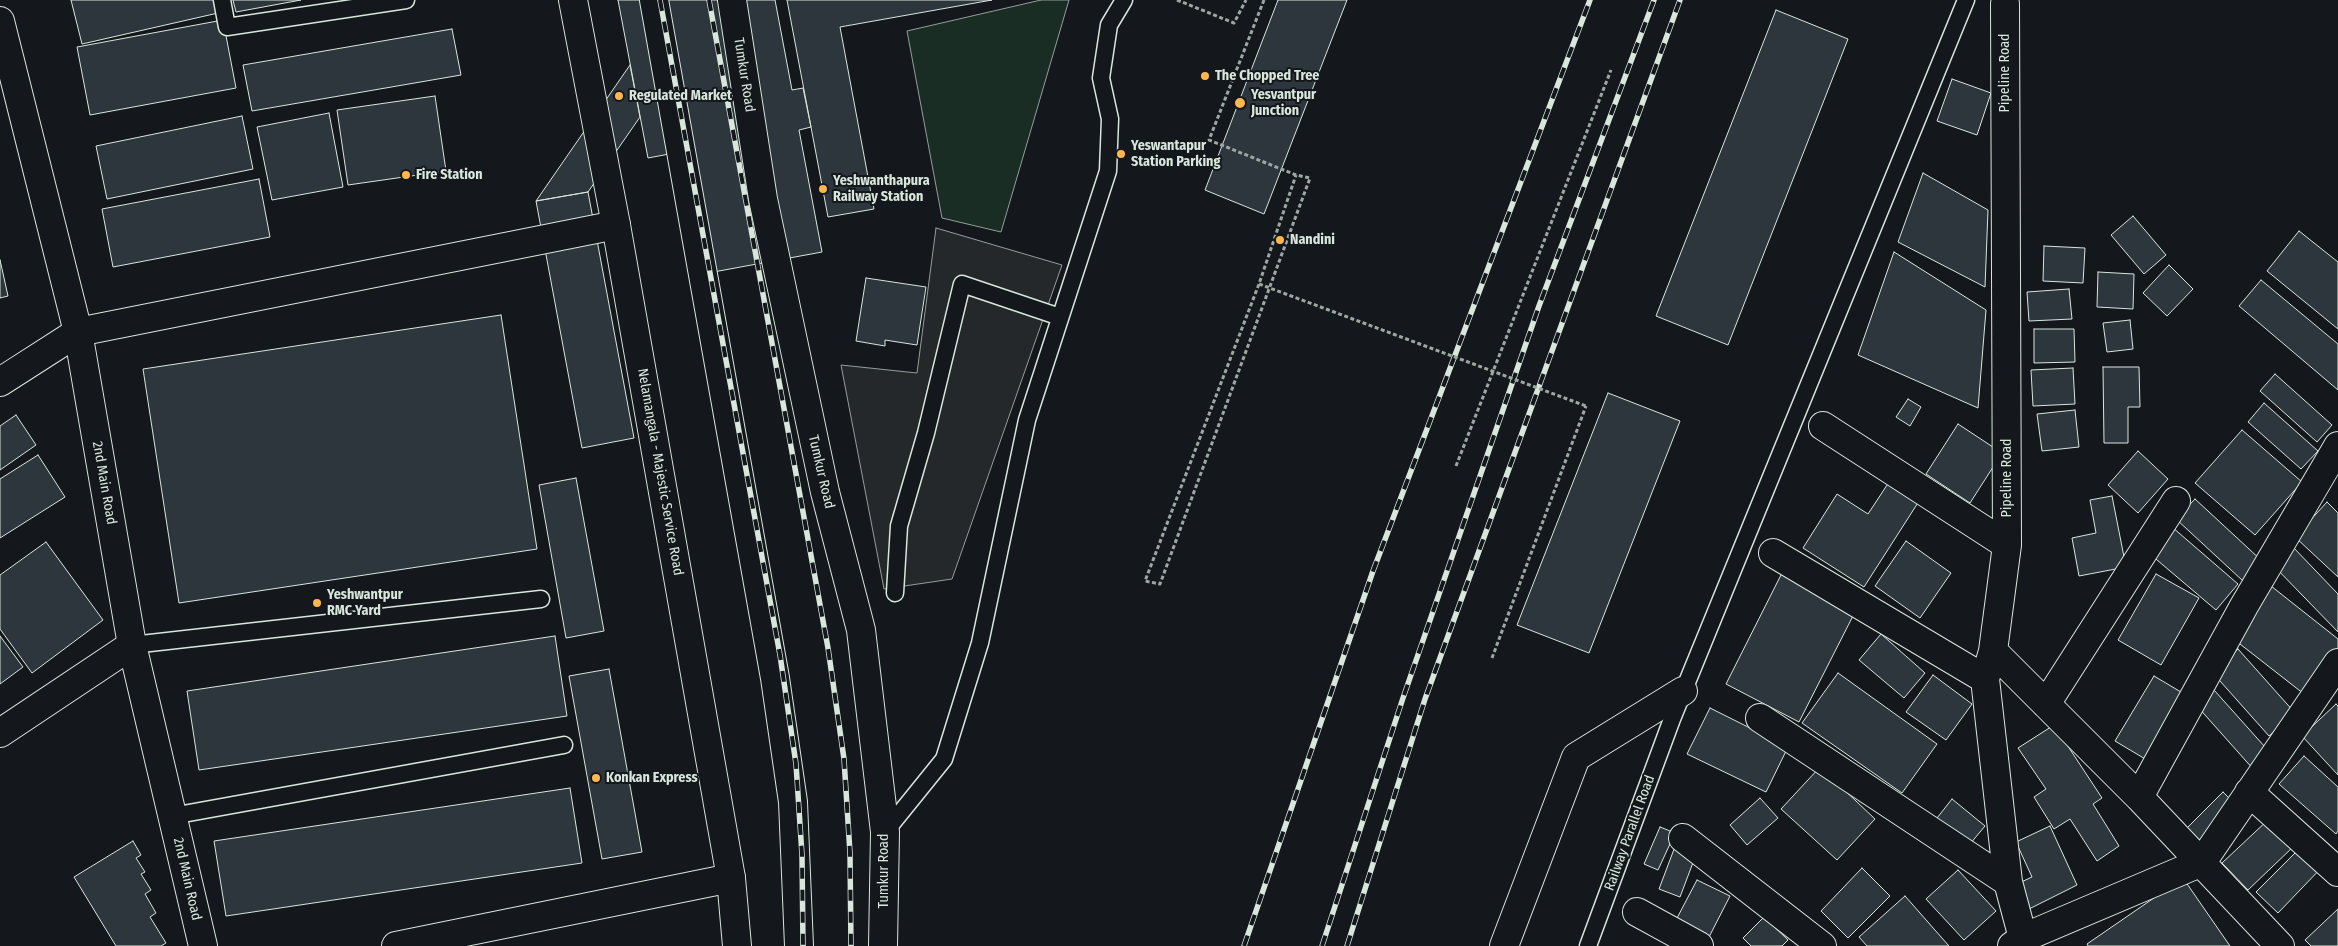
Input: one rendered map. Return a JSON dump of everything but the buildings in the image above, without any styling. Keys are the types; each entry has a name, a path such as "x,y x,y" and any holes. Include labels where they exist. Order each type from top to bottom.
{"main road":[{"name":"Nelamangala - Majestic Service Road","path":"573,0 616,225 732,878 737,946"},
{"path":"654,0 775,678 793,802 799,946"},
{"name":"Tumkur Road","path":"732,0 762,200 825,492 861,630 885,832 883,946"},
{"name":"Pipeline Road","path":"2005,4 2007,545 1993,651 1985,679 2008,882 2019,943"},
{"name":"2nd Main Road","path":"0,21 78,332 132,645 203,946"},
{"path":"0,382 78,332 616,225"},
{"path":"1823,426 2007,545"},
{"path":"2139,796 2244,606 2338,446"},
{"path":"2046,704 2176,501"},
{"path":"1773,553 1985,679"},
{"path":"0,733 132,645"},
{"path":"1993,651 2139,796 2280,946"},
{"path":"2019,943 2202,862 2338,663"},
{"path":"1504,946 1576,757 1683,691"},
{"path":"1760,718 2008,882"},
{"path":"2249,792 2338,872"},
{"path":"1683,838 1822,946"},
{"path":"396,946 732,878"},
{"path":"1637,912 1699,946"}],"lane":[{"path":"222,0 227,27 406,0"},
{"path":"885,832 944,759 980,643 1027,420 1108,171 1110,119 1101,78 1109,25 1124,0"},
{"name":"Railway Parallel Road","path":"1588,946 1683,691 1966,0"},
{"path":"895,593 899,526 926,433 962,284 1060,318"},
{"path":"132,645 540,599"},
{"path":"172,816 564,745"}],"path":[{"path":"1177,0 1234,24 1246,0"},
{"path":"1264,0 1209,140 1296,175 1310,178 1160,584 1144,581 1259,284 1296,175"},
{"path":"1456,466 1610,70"},
{"path":"1259,284 1586,406 1492,658"}],"green space":[{"path":"1041,0 1069,0 1001,232 942,218 907,31"}],"shaded area":[{"path":"936,228 1062,265 952,579 884,589 841,365 917,373"}],"railway":[{"path":"660,0 780,655 796,764 802,855 803,946"},
{"path":"709,0 828,648 844,759 850,853 851,946"},
{"path":"1244,946 1373,571 1590,0"},
{"path":"1322,946 1403,698 1539,306 1654,0"},
{"path":"1347,946 1425,699 1680,0"}],"place":[{"name":"The Chopped Tree","path":"1205,76"},
{"name":"Regulated Market","path":"619,96"},
{"name":"Yesvantpur Junction","path":"1240,103"},
{"name":"Yeswantapur Station Parking","path":"1121,154"},
{"name":"Fire Station","path":"406,175"},
{"name":"Yeshwanthapura Railway Station","path":"823,189"},
{"name":"Nandini","path":"1280,240"},
{"name":"Yeshwantpur RMC Yard","path":"317,603"},
{"name":"Konkan Express","path":"596,778"}]}
